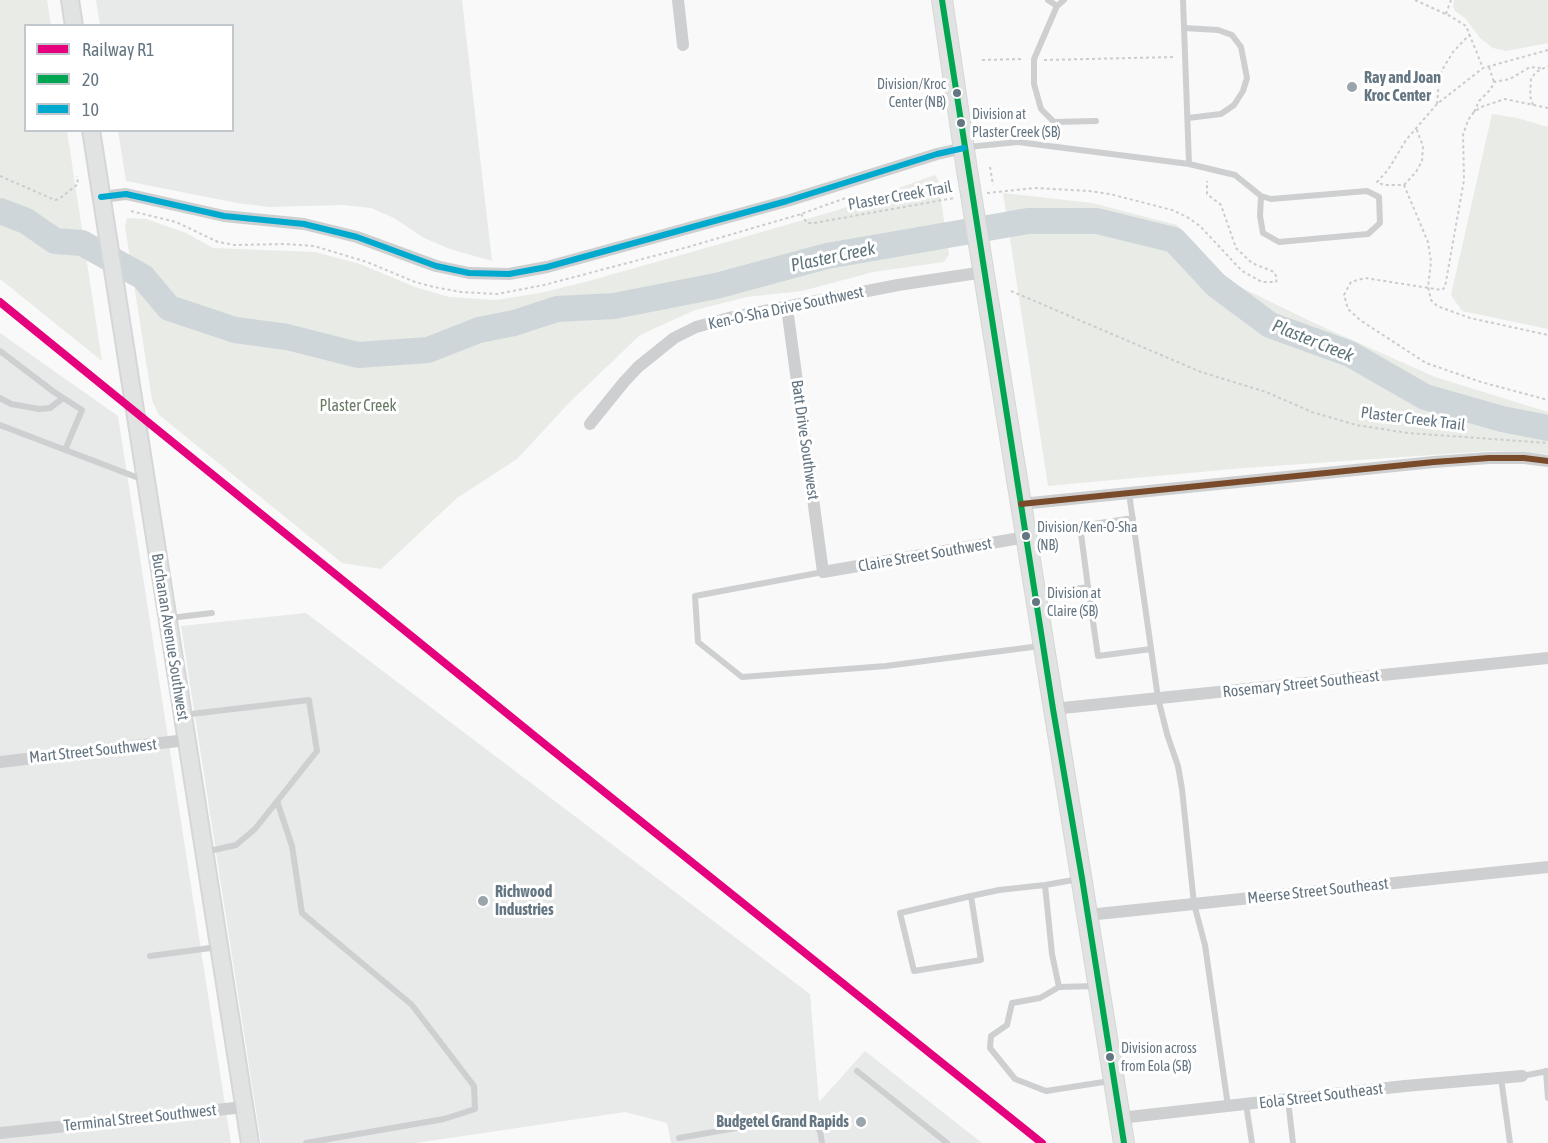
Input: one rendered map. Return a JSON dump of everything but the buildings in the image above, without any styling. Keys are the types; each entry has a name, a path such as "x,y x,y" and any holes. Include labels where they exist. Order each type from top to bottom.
{"main road":[{"path":"942,0 967,170 1124,1143"}],"street":[{"path":"70,0 74,24"},
{"path":"678,0 683,45"},
{"name":"Buchanan Avenue Southwest","path":"91,132 144,480 250,1143"},
{"path":"101,197 126,194 216,215 304,224 357,237 436,266 469,273 509,274 547,267 787,201 937,154 964,148"},
{"name":"Ken-O-Sha Drive Southwest","path":"590,424 638,367 674,338 696,327 729,318 888,287 984,272"},
{"name":"Batt Drive Southwest","path":"788,308 823,572"},
{"path":"1021,504 1434,462 1489,458 1548,461"},
{"name":"Claire Street Southwest","path":"823,572 1026,537"},
{"name":"Rosemary Street Southeast","path":"1053,709 1548,658"},
{"name":"Mart Street Southwest","path":"0,762 186,741"},
{"name":"Meerse Street Southeast","path":"1088,915 1548,867"},
{"name":"Eola Street Southeast","path":"1120,1118 1405,1086 1522,1076"},
{"name":"Terminal Street Southwest","path":"0,1133 244,1107"}],"lane":[{"path":"1048,0 1057,6"},
{"path":"1064,0 1057,6 1034,59 1034,84 1041,109 1054,122 1096,121"},
{"path":"1183,0 1189,164"},
{"path":"1184,28 1218,30 1232,35 1245,60 1247,78 1243,91 1234,105 1221,114 1188,118"},
{"path":"964,148 1018,142 1189,164 1235,175 1261,196 1271,199 1367,191 1379,197 1380,223 1368,234 1279,242 1263,233 1260,216 1261,196"},
{"path":"0,351 82,410 65,450"},
{"path":"0,398 11,404 39,409 50,408 63,398"},
{"path":"0,425 144,480"},
{"path":"1129,493 1158,698 1178,766 1194,904 1205,945 1228,1106"},
{"path":"1133,518 1080,526 1088,587 1098,656 1151,650"},
{"path":"823,572 695,597 698,642 742,677 886,666 1044,646"},
{"path":"1036,595 1088,587"},
{"path":"167,618 212,613"},
{"path":"182,715 309,700 317,751 255,829 236,845 204,852"},
{"path":"277,801 292,846 302,913 412,1005 474,1086 475,1109 444,1119 306,1143"},
{"path":"971,896 981,960 914,971 900,913 971,896 999,890 1082,878"},
{"path":"1046,885 1052,954 1059,987"},
{"path":"150,956 219,947"},
{"path":"1098,986 1059,987 1040,998 1012,1003 1007,1025 992,1036 990,1048 1015,1079 1046,1091 1113,1080"},
{"path":"856,1071 947,1143"},
{"path":"1522,1076 1547,1071 1548,1098"},
{"path":"1501,1078 1510,1143"},
{"path":"1288,1100 1293,1143"},
{"path":"1246,1104 1252,1143"},
{"path":"679,1138 793,1118 810,1119 820,1131 822,1143"}],"path":[{"path":"1414,0 1466,26 1483,68"},
{"path":"1446,14 1451,0"},
{"path":"1437,104 1438,81 1442,70 1453,52 1470,34"},
{"path":"1416,128 1423,146 1422,162 1416,172 1404,185 1384,185 1377,182 1388,170 1406,140 1416,128 1437,104 1483,68 1548,50"},
{"path":"1042,60 1178,57"},
{"path":"982,60 1026,59"},
{"path":"1489,66 1494,81 1491,89 1479,101 1465,126 1463,135 1464,180 1445,287 1442,291 1437,291 1428,287 1365,278 1351,282 1344,295 1348,309 1360,320 1426,363 1481,382 1548,400"},
{"path":"1494,81 1510,79 1530,67 1548,66"},
{"path":"1533,105 1530,84 1536,72 1541,68"},
{"path":"1474,112 1493,102 1505,99 1548,108"},
{"path":"990,166 993,185"},
{"path":"0,176 55,200 78,184 78,176"},
{"path":"984,193 1035,188 1089,191 1172,210 1200,226 1242,271 1262,282 1276,282 1275,272 1252,263 1236,248 1221,205 1207,194 1207,181"},
{"path":"1404,185 1430,249 1428,287 1431,300 1445,310 1470,318 1548,335"},
{"name":"Plaster Creek Trail","path":"131,211 176,222 223,243 292,244 321,248 368,262 422,284 489,294 507,293 544,285 801,214 858,194"},
{"name":"Plaster Creek Trail","path":"801,214 807,223 820,223 963,196"},
{"name":"Plaster Creek Trail","path":"1011,291 1201,372 1266,392 1312,412 1356,425 1408,433 1548,443"}],"shaded area":[{"path":"96,0 462,0 492,261 450,249 424,238 394,218 371,208 343,205 269,207 126,181 118,132 234,132 234,24 100,24"},
{"path":"0,333 118,416 231,1143 0,1143"},
{"path":"306,613 810,994 819,1102 865,1051 982,1143 671,1143 667,1123 625,1112 416,1143 261,1143 181,626"}],"green space":[{"path":"0,0 47,0 51,24 24,24 24,132 67,132 102,361 0,279"},
{"path":"1454,0 1548,0 1548,43 1506,51 1493,48 1480,38 1465,18 1455,11"},
{"path":"1492,114 1548,127 1548,329 1462,311 1451,295"},
{"name":"Plaster Creek","path":"935,175 938,180 949,255 944,262 873,272 802,291 747,297 695,310 640,335 569,403 517,459 457,498 381,569 342,563 159,415 152,400 125,226 127,218 146,219 186,233 213,248 315,252 360,264 415,287 449,297 496,300 540,293 585,282 741,238 838,210"},
{"name":"Plaster Creek","path":"1003,193 1092,203 1177,225 1230,282 1312,322 1435,377 1548,412 1548,454 1490,451 1244,468 1048,486"}],"waterway":[{"name":"Plaster Creek","path":"0,211 26,221 55,241 82,243 143,277 169,308 235,330 287,337 358,355 428,350 479,330 514,323 557,309 614,306 716,286 827,256 1028,221 1097,221 1174,240 1216,285 1270,325 1350,354 1425,397 1502,419 1548,428"}],"rail line":[{"name":"R1","path":"0,302 547,746 1042,1143"}],"transit line":[{"name":"20","path":"942,0 1053,709 1124,1143"},
{"name":"10","path":"101,197 126,194 224,216 304,224 357,237 436,266 469,273 509,274 547,267 787,201 937,154 964,148"},
{"path":"1021,504 1434,462 1489,458 1548,461"}],"place":[{"name":"Ray and Joan Kroc Center","path":"1352,87"},
{"name":"Division/Kroc Center (NB)","path":"957,93"},
{"name":"Division at Plaster Creek (SB)","path":"961,123"},
{"name":"Division/Ken-O-Sha (NB)","path":"1026,536"},
{"name":"Division at Claire (SB)","path":"1036,602"},
{"name":"Richwood Industries","path":"483,901"},
{"name":"Division across from Eola (SB)","path":"1110,1057"},
{"name":"Budgetel Grand Rapids","path":"861,1122"}]}
